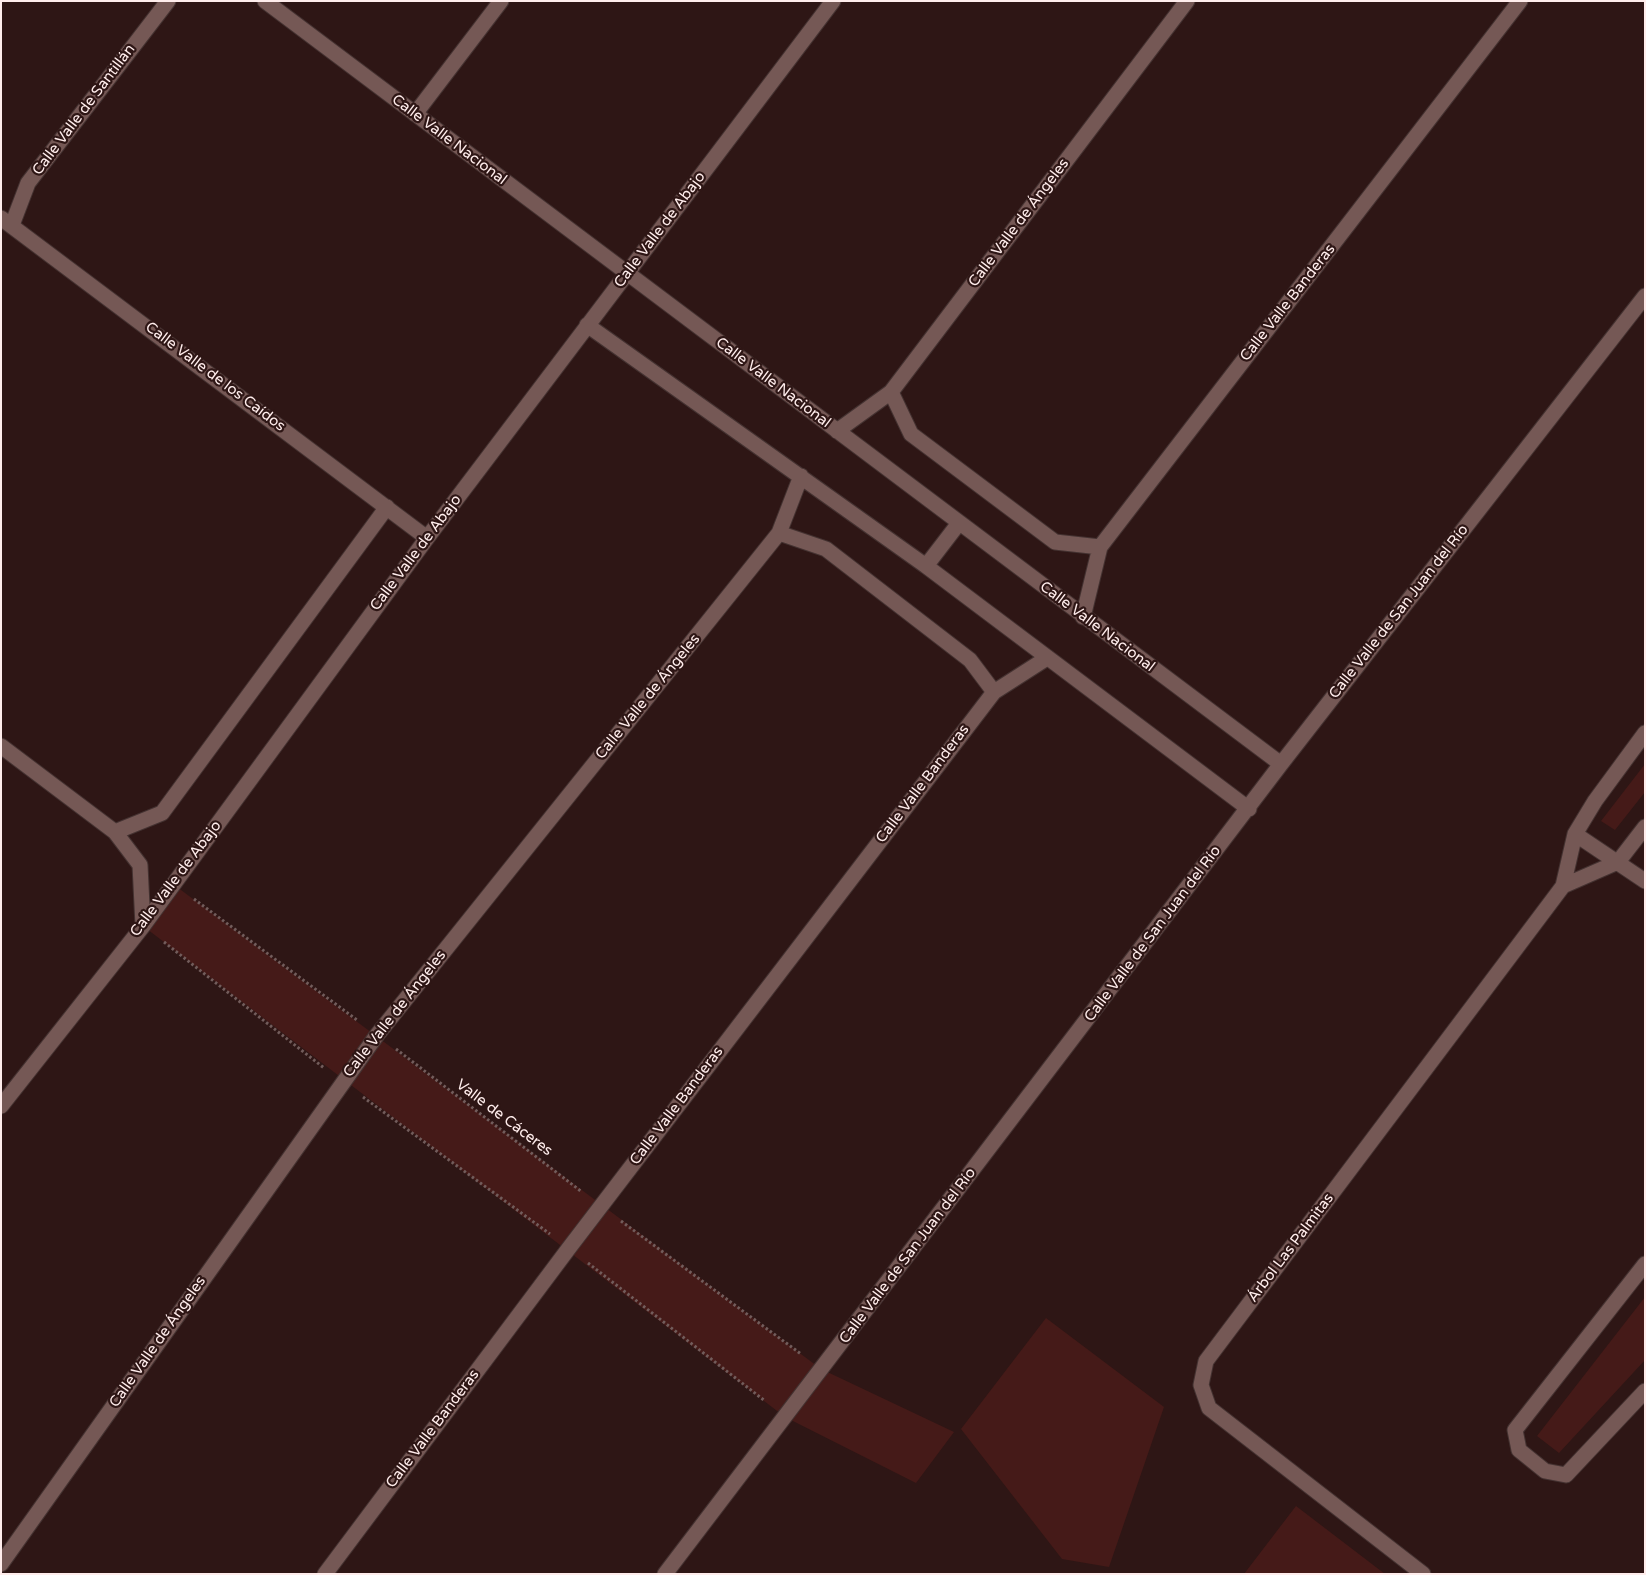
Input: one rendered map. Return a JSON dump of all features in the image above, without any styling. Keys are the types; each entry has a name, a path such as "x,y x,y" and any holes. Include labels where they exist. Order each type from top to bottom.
{"street":[{"name":"Calle Valle de Santillán","path":"6,222 28,183 168,1"},
{"name":"Calle Valle Nacional","path":"265,1 1281,764"},
{"path":"415,114 501,1"},
{"name":"Calle Valle de Abajo","path":"1,1106 143,926 427,538 833,1"},
{"name":"Calle Valle de Ángeles","path":"837,431 891,392 1187,1"},
{"name":"Calle Valle Banderas","path":"1083,617 1100,547 1520,1"},
{"name":"Calle Valle de los Caídos","path":"6,222 427,538"},
{"name":"Calle Valle de San Juan del Río","path":"665,1574 1249,809 1281,764 1645,296"},
{"path":"587,325 926,566 1249,809"},
{"path":"891,392 912,434 1055,542 1100,547"},
{"name":"Calle Valle de Ángeles","path":"1,1564 377,1035 779,534 801,476"},
{"path":"115,832 162,813 387,507"},
{"path":"926,566 959,523"},
{"path":"779,534 826,549 970,660 994,692"},
{"name":"Calle Valle Banderas","path":"325,1574 568,1248 994,692 1047,658"},
{"name":"Árbol Las Palmitas","path":"1417,1572 1209,1408 1201,1385 1206,1361 1563,886 1575,834 1595,801 1645,733"},
{"path":"1,746 115,832 140,865 143,926"},
{"path":"1618,862 1645,827"},
{"path":"1575,834 1645,881"},
{"name":"Árbol Las Palmitas","path":"1563,886 1618,862"},
{"path":"1645,1264 1515,1430 1519,1450 1545,1471 1566,1475 1645,1391"}],"path":[{"name":"Valle de Cáceres","path":"173,884 377,1035 601,1206 822,1369"},
{"path":"143,926 342,1082 568,1248 785,1417"}],"shaded area":[{"path":"1645,764 1645,792 1615,830 1601,821"},
{"path":"173,884 821,1369 954,1432 916,1483 785,1417 143,926"},
{"path":"1645,1297 1645,1360 1559,1453 1537,1436"},
{"path":"1046,1318 1164,1407 1109,1567 1062,1559 961,1429"},
{"path":"1296,1506 1385,1574 1244,1574"}]}
